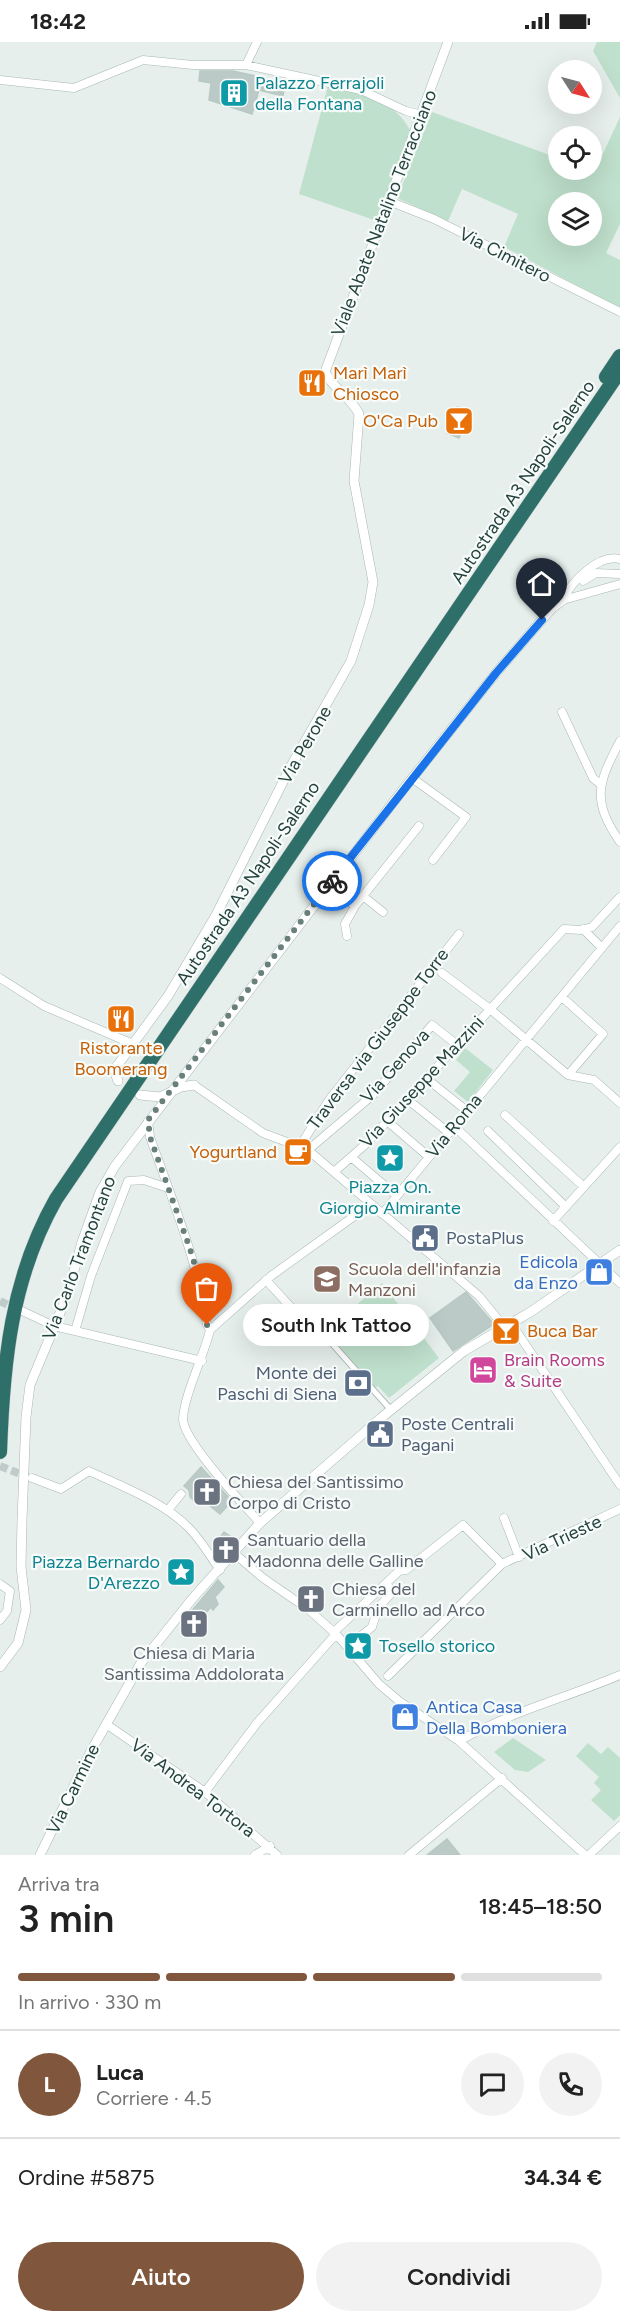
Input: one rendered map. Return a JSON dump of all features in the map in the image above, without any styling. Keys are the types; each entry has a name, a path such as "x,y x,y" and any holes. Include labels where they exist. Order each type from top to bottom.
{"highway":[{"name":"Autostrada A3 Napoli-Salerno","path":"0,1330 18,1257 48,1194 620,356"},
{"name":"Autostrada A3 Napoli-Salerno","path":"0,1452 4,1365 14,1306 33,1243 56,1199 620,371"}],"street":[{"path":"246,65 257,42"},
{"name":"Viale Abate Natalino Terracciano","path":"330,383 325,372 328,361 448,42"},
{"path":"0,80 74,88 143,60 193,65 246,65 361,90 406,111 422,115"},
{"name":"Via Cimitero","path":"389,201 434,219 620,312"},
{"name":"Via Perone","path":"118,1081 114,1070 168,996 216,915 291,766 351,661 363,628 373,582 354,481 359,414 354,404 330,383"},
{"name":"Via Carlo Tramontano","path":"563,600 566,592 594,565 619,559"},
{"path":"606,588 599,582 609,574 604,565 608,560"},
{"name":"Via Carlo Tramontano","path":"0,1667 18,1643 24,1620 22,1529 26,1417 30,1385 67,1296 82,1242 100,1192 115,1166 148,1120 412,778 525,639 588,577 620,574"},
{"path":"563,600 620,584"},
{"path":"562,712 593,778 600,784"},
{"path":"620,741 604,771 600,784 607,816 620,842"},
{"path":"412,778 466,817 433,860"},
{"path":"347,936 345,924 355,906 419,826"},
{"path":"328,886 355,906"},
{"path":"363,896 382,912"},
{"path":"620,897 592,927 583,930 564,929 490,1009 568,1075 594,1080 620,1103"},
{"name":"Via Roma","path":"382,1214 503,1064 562,998 620,926"},
{"path":"583,930 602,948"},
{"name":"Traversa via Giuseppe Torre","path":"300,1146 329,1100 459,934"},
{"name":"Via Giuseppe Mazzini","path":"334,1171 351,1158 387,1121 490,1009 442,973"},
{"path":"0,978 44,1006 133,1044"},
{"path":"562,998 603,1034 568,1075"},
{"name":"Via Genova","path":"308,1150 374,1094 432,1025 456,1044"},
{"path":"192,1063 189,1074 194,1085"},
{"path":"182,1076 263,1133 308,1150 479,1296 497,1318 517,1332 620,1485"},
{"path":"426,1078 467,1111"},
{"path":"158,1107 141,1095 160,1097 181,1086 194,1085"},
{"path":"407,1098 451,1130 620,1283"},
{"path":"505,1115 584,1187"},
{"path":"148,1120 150,1137 199,1278 207,1325 210,1330"},
{"path":"387,1121 429,1157"},
{"path":"488,1131 566,1207"},
{"path":"553,1221 620,1147"},
{"path":"351,1158 397,1196"},
{"path":"75,1331 91,1276 128,1181 144,1180 168,1188"},
{"path":"260,1522 202,1455 184,1427 184,1411 202,1361 210,1330 271,1276 371,1203"},
{"path":"32,1478 61,1489 88,1472 145,1497 168,1510 193,1533 220,1570 260,1522 464,1351 508,1326 620,1250"},
{"path":"271,1276 308,1326 322,1332"},
{"path":"20,1310 54,1326 202,1361"},
{"path":"328,1339 391,1410"},
{"path":"168,1510 181,1494"},
{"name":"Via Trieste","path":"388,1676 502,1564 620,1509"},
{"path":"504,1518 519,1557"},
{"name":"Via Trieste","path":"386,1584 399,1571 406,1570 463,1525 502,1564"},
{"path":"235,1554 262,1578 302,1604 335,1633 380,1684 399,1701 459,1741 587,1855 620,1826"},
{"name":"Via Carmine","path":"40,1855 106,1724 141,1663 220,1570"},
{"path":"0,1584 9,1591 7,1611 0,1620"},
{"path":"205,1792 257,1723 335,1633 386,1584 393,1591 378,1608 372,1627 346,1647"},
{"path":"459,1741 503,1718 571,1695 620,1675"},
{"name":"Via Andrea Tortora","path":"106,1724 205,1792 270,1846 277,1855"},
{"path":"412,1854 502,1778"},
{"path":"255,1855 270,1846"}],"green space":[{"path":"597,42 620,42 620,98 602,67 602,60 598,60 593,51"},
{"path":"328,86 364,94 385,104 403,119 410,130 411,134 377,221 299,194"},
{"path":"432,112 548,154 548,180 602,180 602,156 620,117 620,224 606,253 620,260 620,308 504,247 518,214 462,189 448,221 397,198"},
{"path":"465,1048 493,1070 468,1102 454,1091 470,1072 456,1060"},
{"path":"382,1283 439,1358 389,1398 378,1386 375,1388 325,1332"},
{"path":"513,1738 546,1760 528,1772 515,1770 494,1752"},
{"path":"588,1743 601,1754 608,1747 620,1758 620,1815 614,1821 591,1800 601,1790 594,1783 599,1777 576,1756"}],"building":[{"name":"Palazzo Ferrajoli della Fontana","path":"200,71 233,71 260,77 260,80 269,85 284,89 283,96 259,90 252,114 209,100 211,83 199,81"},
{"name":"O'Ca Pub","path":"457,407 471,410 459,438 447,433"},
{"path":"466,1292 494,1324 453,1351 430,1318"},
{"name":"Chiesa del Santissimo Corpo di Cristo","path":"201,1467 232,1501 220,1514 200,1498 193,1500 189,1490 184,1486"},
{"path":"224,1532 236,1540 219,1558 215,1552 222,1544 218,1540"},
{"path":"218,1580 224,1587 215,1597 218,1604 213,1610 211,1607 198,1622 203,1625 198,1632 183,1621"},
{"path":"447,1839 460,1855 427,1855"}],"tunnel":[{"path":"0,1301 18,1310"},
{"path":"0,1466 28,1477"}],"way so far":[{"path":"207,1325 199,1278 150,1137 148,1120 332,881"}],"place":[{"name":"Palazzo Ferrajoli della Fontana","path":"234,93"},
{"name":"Marì Marì Chiosco","path":"312,383"},
{"name":"O'Ca Pub","path":"459,421"},
{"name":"Ristorante Boomerang","path":"121,1019"},
{"name":"Yogurtland","path":"298,1152"},
{"name":"Piazza On. Giorgio Almirante","path":"390,1158"},
{"name":"PostaPlus","path":"425,1238"},
{"name":"Edicola da Enzo","path":"599,1272"},
{"name":"Scuola dell'infanzia Manzoni","path":"327,1279"},
{"name":"South Ink Tattoo","path":"207,1325"},
{"name":"Buca Bar","path":"506,1331"},
{"name":"Brain Rooms & Suite","path":"483,1370"},
{"name":"Monte dei Paschi di Siena","path":"358,1383"},
{"name":"Poste Centrali Pagani","path":"380,1434"},
{"name":"Chiesa del Santissimo Corpo di Cristo","path":"207,1492"},
{"name":"Santuario della Madonna delle Galline","path":"226,1550"},
{"name":"Piazza Bernardo D'Arezzo","path":"181,1572"},
{"name":"Chiesa del Carminello ad Arco","path":"311,1599"},
{"name":"Chiesa di Maria Santissima Addolorata","path":"194,1624"},
{"name":"Tosello storico","path":"358,1646"},
{"name":"Antica Casa Della Bomboniera","path":"405,1717"}],"route":[{"path":"332,881 496,673 542,620"}]}
